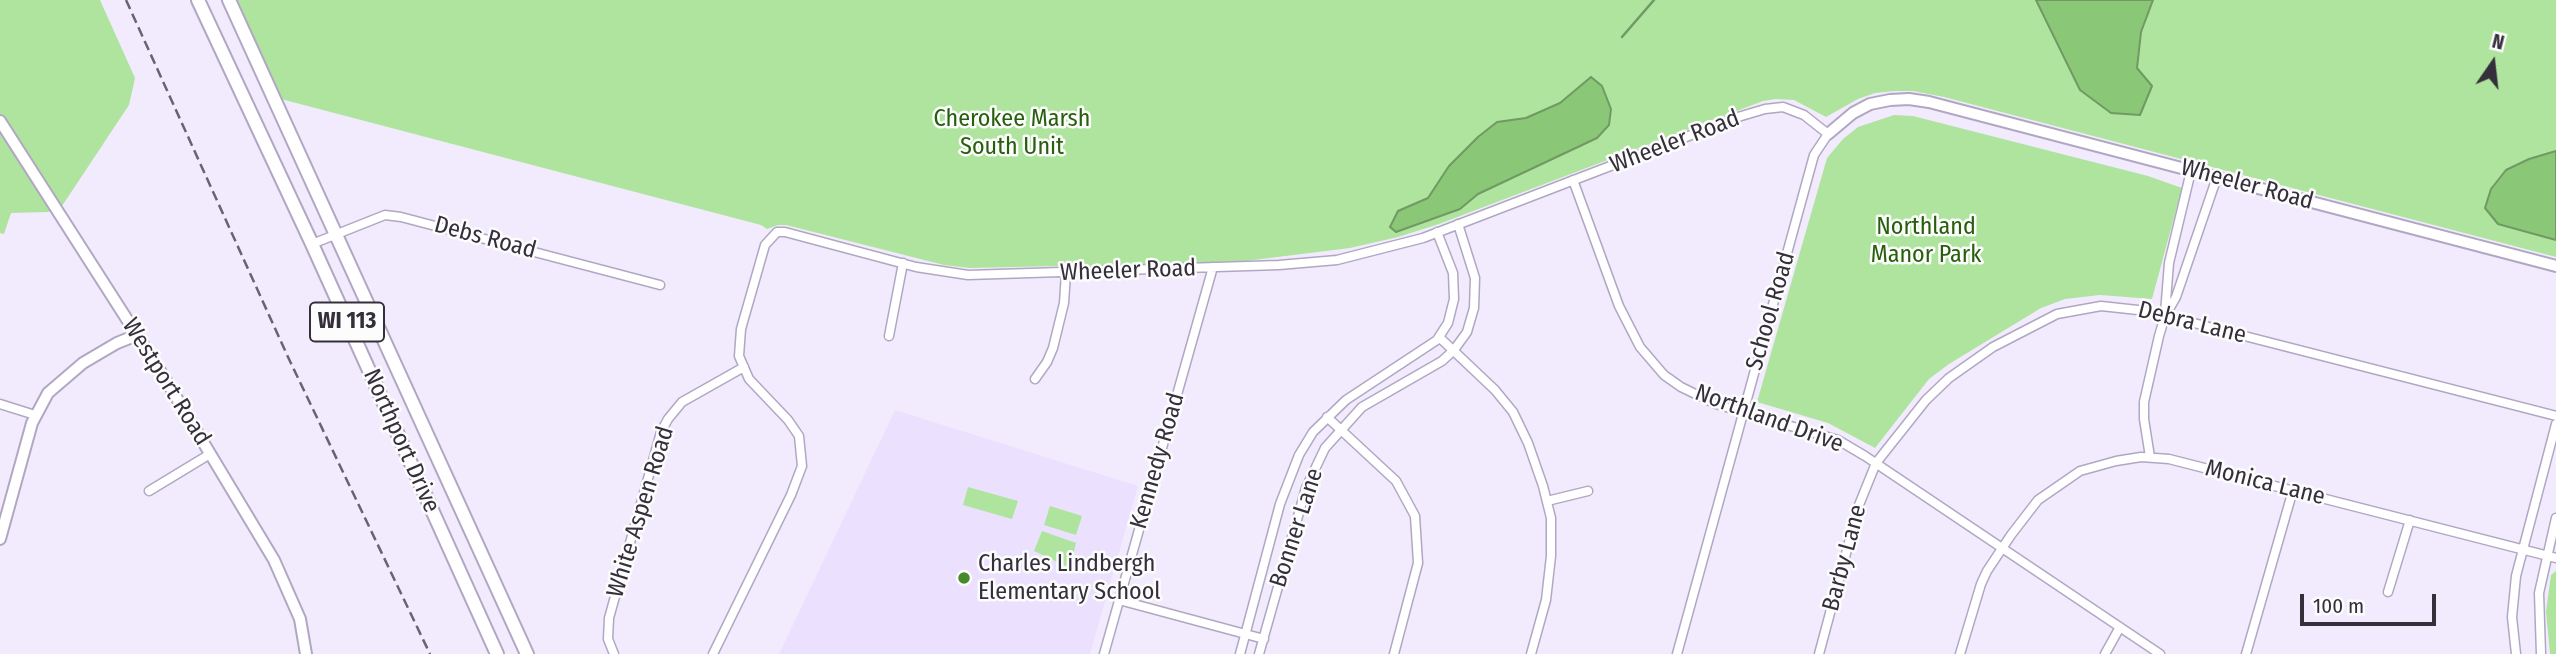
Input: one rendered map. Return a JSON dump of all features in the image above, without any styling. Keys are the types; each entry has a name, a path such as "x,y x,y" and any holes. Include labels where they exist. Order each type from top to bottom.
{"main road":[{"name":"Northport Drive","path":"198,0 312,244 497,654"},
{"name":"Northport Drive","path":"229,0 527,654"},
{"path":"504,607 518,654"}],"street":[{"name":"Wheeler Road","path":"744,367 739,356 741,329 765,245 773,234 785,232 903,263 968,275 1213,268 1337,260 1405,244 1738,117 1774,107 1798,111 1828,134 1853,113 1870,104 1890,100 1929,102 2556,266"},
{"name":"Westport Road","path":"0,121 137,335 274,560 300,619 306,654"},
{"name":"School Road","path":"1677,654 1814,155 1828,134"},
{"path":"2150,457 2144,402 2165,316 2169,263 2191,170"},
{"path":"2165,316 2176,297 2217,177"},
{"name":"Northland Drive","path":"1573,180 1619,306 1640,347 1654,365 1681,387 1716,404 1838,440 2160,654"},
{"name":"Debs Road","path":"312,244 385,215 660,285"},
{"name":"Bonner Lane","path":"1259,654 1306,488 1325,448 1362,407 1443,361 1466,332 1476,296 1473,268 1458,224"},
{"path":"1437,232 1453,273 1454,283 1452,311 1439,337 1495,390 1513,412 1534,457 1547,500 1551,518 1549,583 1531,654"},
{"path":"889,336 903,263"},
{"name":"Kennedy Road","path":"1104,654 1213,268"},
{"path":"1035,379 1053,348 1063,303 1066,273"},
{"name":"Debra Lane","path":"1876,463 1926,400 1949,378 1993,347 2046,318 2101,306 2134,309 2165,316 2556,416"},
{"path":"0,539 35,415 48,393 57,383 106,349 137,335"},
{"name":"Bonner Lane","path":"1240,654 1291,471 1313,432 1369,383 1439,337"},
{"path":"713,654 791,495 802,466 799,436 750,379 744,367"},
{"name":"White Aspen Road","path":"614,654 608,639 609,618 661,432 682,402 744,367"},
{"path":"0,404 35,415"},
{"path":"1327,417 1396,481 1415,516 1418,563 1394,654"},
{"path":"2516,654 2512,617 2516,576 2556,424"},
{"path":"149,491 210,454"},
{"name":"Monica Lane","path":"1960,654 1981,584 2002,547 2038,500 2064,481 2092,467 2116,461 2150,457 2169,459 2556,558"},
{"name":"Barby Lane","path":"1819,654 1859,505 1876,463"},
{"path":"2246,654 2293,490"},
{"path":"1547,500 1588,491"},
{"path":"2541,654 2538,609 2556,518"},
{"path":"2388,592 2410,520"},
{"path":"1119,600 1264,639"},
{"path":"2105,654 2120,627"}],"shaded area":[{"path":"2036,0 2153,0 2141,32 2137,68 2152,86 2140,115 2111,113 2080,90"},
{"path":"1591,77 1602,86 1611,109 1609,125 1597,138 1478,194 1460,209 1396,232 1390,227 1398,211 1428,198 1449,166 1497,122 1526,118 1560,103"},
{"path":"2556,151 2556,240 2498,224 2485,208 2491,189 2506,170 2529,159"},
{"name":"Charles Lindbergh Elementary School","path":"895,410 1138,486 1090,654 779,654"}],"green space":[{"path":"0,0 100,0 135,78 129,105 62,206 48,212 11,213 4,234 0,233"},
{"name":"Cherokee Marsh South Unit","path":"236,0 2036,0 2054,36 2111,113 2140,115 2152,86 2137,69 2141,32 2153,0 2556,0 2556,151 2529,159 2498,224 2556,240 2556,257 1913,91 1875,93 1826,117 1794,100 1763,101 1439,224 1350,248 1237,262 970,268 944,265 786,225 767,229 761,225 281,99","holes":["1591,77 1567,152 1478,194 1460,209 1398,211 1428,198 1449,166 1497,122 1526,118 1560,103"]},
{"name":"Northland Manor Park","path":"1894,115 1913,116 2148,176 2182,188 2152,299 2100,295 2065,299 2041,308 1929,379 1875,448 1828,423 1757,402 1827,158 1843,139 1858,127"},
{"path":"968,487 1018,501 1012,519 963,505"},
{"path":"1050,506 1082,516 1076,535 1044,525"},
{"path":"1042,531 1076,543 1070,568 1034,551"},
{"path":"2556,571 2556,654 2550,654 2546,611 2551,575"}],"waterway":[{"path":"1622,37 1654,0"}],"railway":[{"path":"126,0 288,357 430,654"}],"place":[{"name":"Charles Lindbergh Elementary School","path":"964,578"}]}
